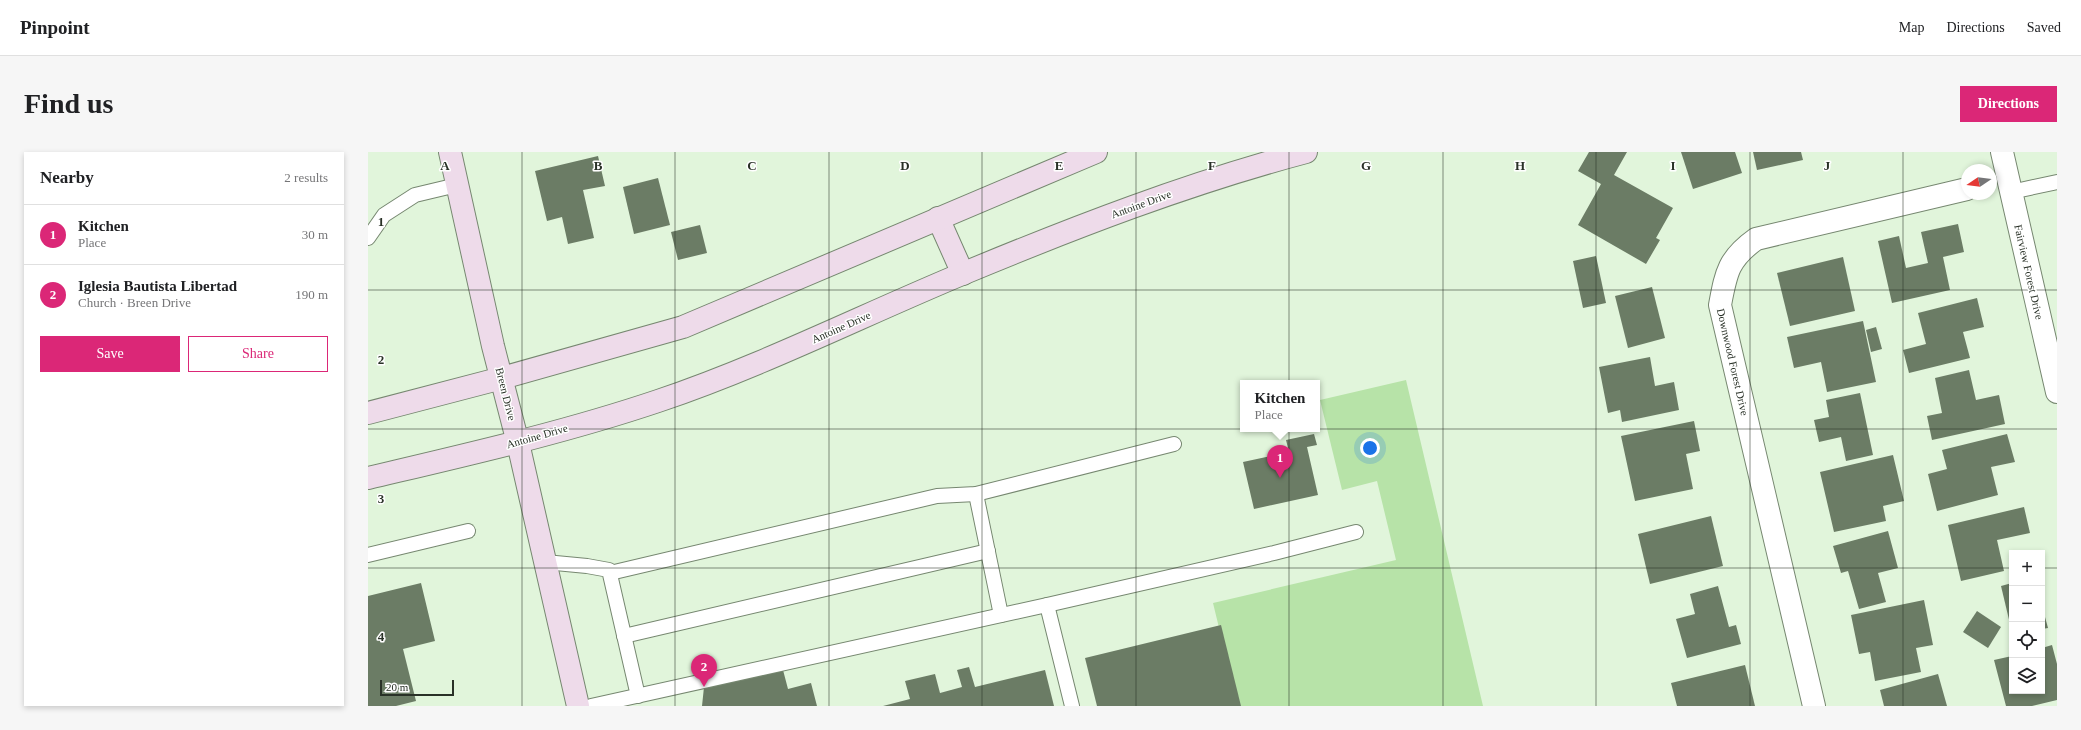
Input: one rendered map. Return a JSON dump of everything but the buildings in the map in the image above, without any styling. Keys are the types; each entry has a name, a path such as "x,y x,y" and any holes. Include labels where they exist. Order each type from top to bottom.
{"main road":[{"name":"Breen Drive","path":"450,152 493,346 518,442 578,706"},
{"path":"368,413 502,378 683,327 1096,152"},
{"name":"Antoine Drive","path":"368,478 518,442 658,401 780,353 963,274 1130,208 1249,167 1306,152"},
{"path":"938,218 963,274"}],"street":[{"name":"Fairview Forest Drive","path":"2002,152 2003,185 2057,392"},
{"name":"Downwood Forest Drive","path":"1814,706 1720,305 1726,274 1740,251 1756,239 1961,190"}],"lane":[{"path":"2003,185 2057,182"},
{"path":"368,238 384,214 415,195 458,185"},
{"path":"610,573 937,496 976,494 1174,444"},
{"path":"976,494 1001,615"},
{"path":"368,555 468,532"},
{"path":"591,706 1047,605 1274,553 1356,532"},
{"path":"624,636 988,551"},
{"path":"545,562 587,566 609,570 638,696"},
{"path":"1047,605 1072,706"}],"green space":[{"path":"1406,380 1483,706 1238,706 1213,603 1396,560 1377,481 1342,490 1320,400"}],"place":[{"name":"Kitchen","path":"1280,478"},
{"name":"Iglesia Bautista Libertad","path":"704,687"}]}
